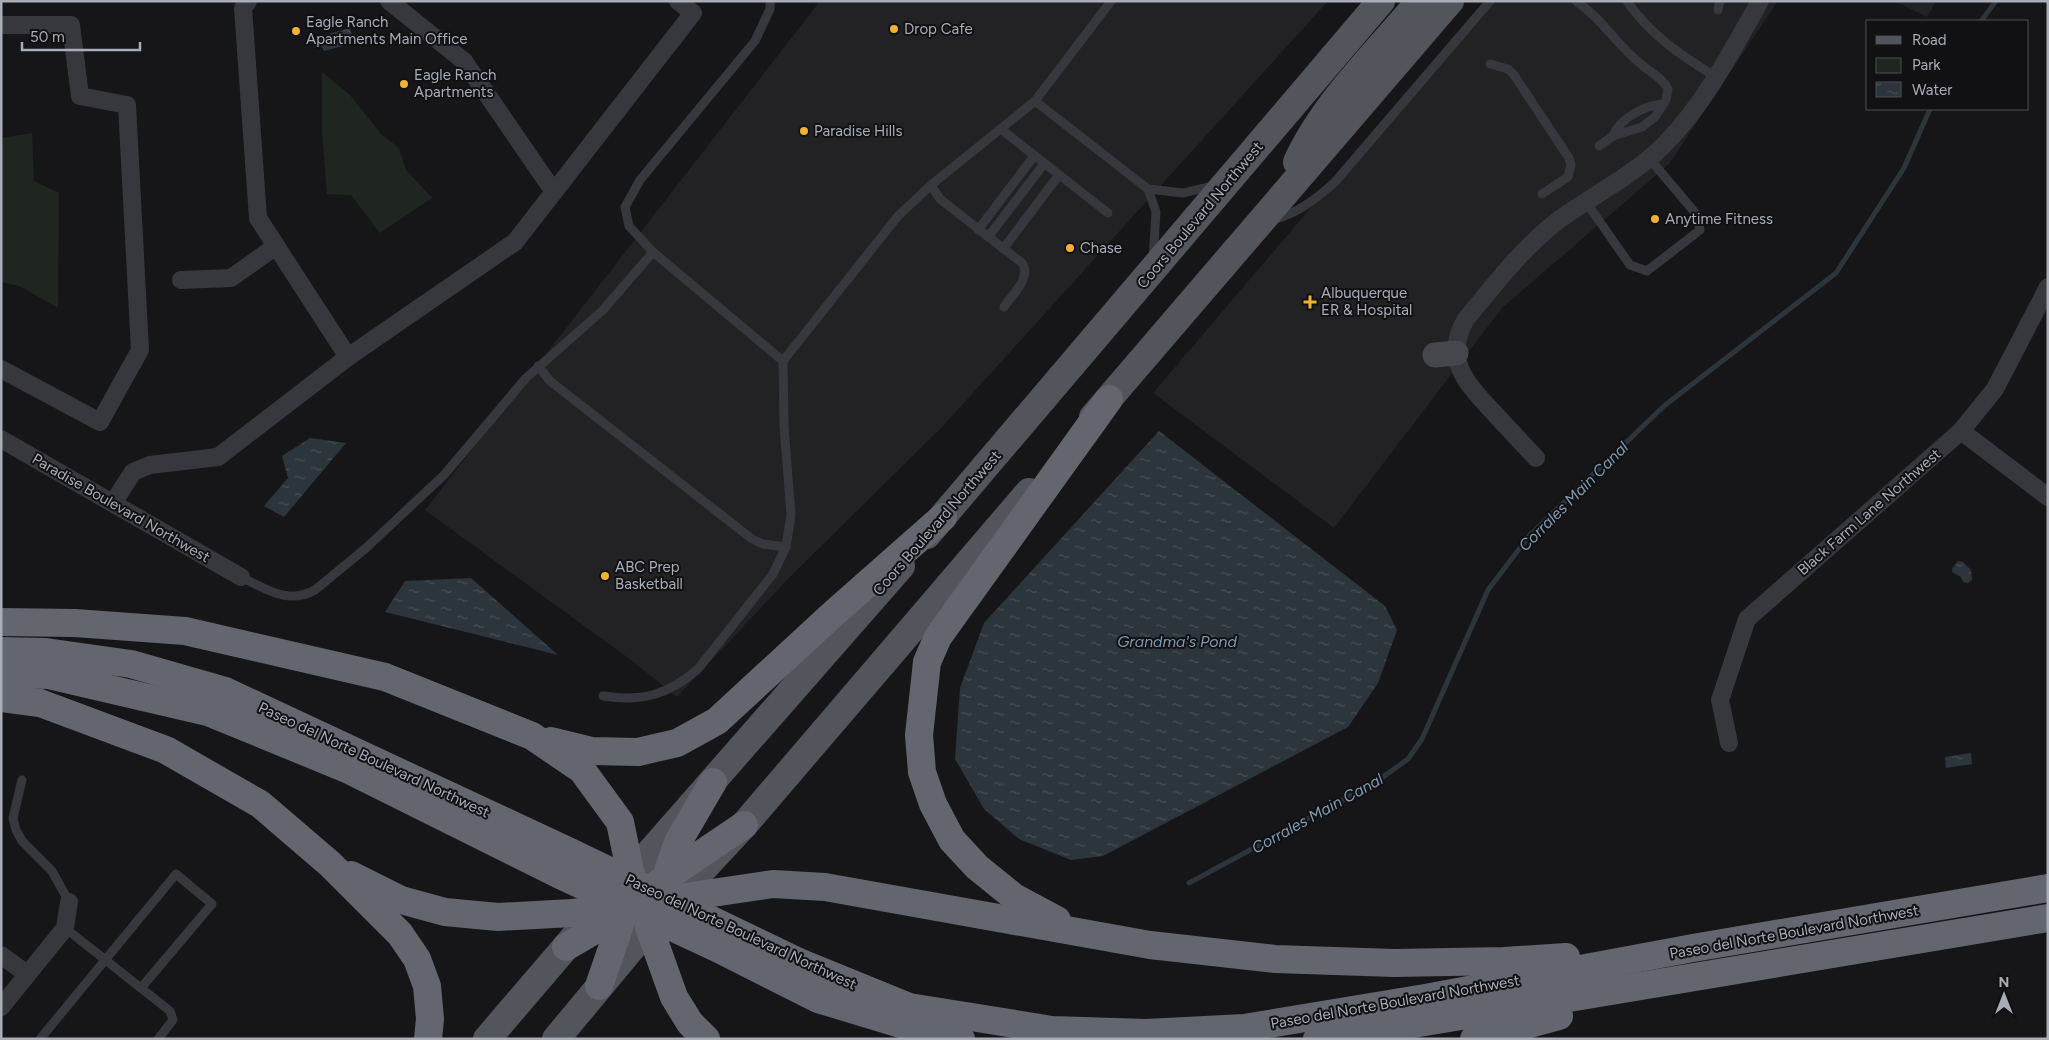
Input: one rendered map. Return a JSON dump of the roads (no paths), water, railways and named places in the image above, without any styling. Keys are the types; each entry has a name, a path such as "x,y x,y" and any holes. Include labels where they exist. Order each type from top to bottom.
{"highway":[{"path":"1081,932 1014,897 977,867 952,840 933,804 922,772 919,735 927,662 938,637 1109,399"},
{"path":"1,622 74,623 185,631 385,677 532,736 592,751 638,752 676,743 717,721 833,614 943,517"},
{"name":"Paseo del Norte Boulevard Northwest","path":"1,651 46,652 130,664 226,691 564,863"},
{"name":"Paseo del Norte Boulevard Northwest","path":"1,674 49,675 208,712 348,769 564,863 726,939 801,963 908,1007 1052,1030 1146,1033 1244,1028 1425,998 1693,948 2048,888"},
{"path":"1,698 40,703 166,750 260,804 330,864 400,934 417,959 427,986 430,1019 428,1039"},
{"path":"532,736 582,770 620,822 631,875 617,908 599,986"},
{"path":"706,1039 690,1023 674,997 649,927 666,893 678,842 713,782"},
{"path":"666,893 744,825"},
{"path":"330,864 401,900 445,912 498,917 572,913 617,908"},
{"path":"566,947 617,908 646,894 773,884 825,887 1150,944 1275,959 1384,963 1504,961 1693,948"},
{"name":"Paseo del Norte Boulevard Northwest","path":"1317,1039 1371,1032 2048,918"},
{"name":"Paseo del Norte Boulevard Northwest","path":"726,939 818,999 937,1035 961,1039"},
{"path":"1474,1039 1720,974"}],"main road":[{"name":"Coors Boulevard Northwest","path":"631,875 943,517 1381,1"},
{"path":"1288,189 1295,166 1306,142 1318,123 1420,1"},
{"path":"744,825 1450,1"},
{"path":"556,1039 649,927"},
{"path":"487,1039 566,947"}],"street":[{"path":"248,1 244,8 258,218 348,357"},
{"path":"389,1 464,61 554,192"},
{"path":"113,503 133,472 150,465 218,458 348,357 515,242 693,13 678,1"},
{"path":"1536,458 1469,386 1458,364 1445,354 1456,341 1460,328 1466,319 1520,255 1546,231 1649,158 1690,116 1760,1"},
{"path":"1,25 71,24 80,96 127,105 140,350 100,422 1,368"},
{"path":"181,280 231,278 276,246"},
{"name":"Black Farm Lane Northwest","path":"1729,743 1720,700 1747,619 1961,431 1996,388 2048,287"},
{"path":"1961,431 2048,497"},
{"name":"Paradise Boulevard Northwest","path":"1,439 241,577"},
{"path":"1,1007 65,928 68,902"},
{"path":"1,955 27,974"}],"lane":[{"path":"770,1 770,9 755,41 640,180 625,206 629,226 653,252 783,361"},
{"path":"603,696 633,698 649,696 675,687 686,680 698,669 774,574 786,546 791,515 784,426 783,361 894,221 931,185 1002,130 1035,101 1111,1"},
{"path":"1259,224 1283,217 1319,197 1490,1"},
{"path":"1627,1 1639,18 1663,42 1716,76"},
{"path":"1577,2 1596,16 1633,58 1665,83 1668,94 1655,117 1642,127 1613,136 1599,146"},
{"path":"1490,64 1508,70 1514,75 1569,158 1571,164 1568,177 1542,194"},
{"path":"1035,101 1148,189 1183,193 1228,182"},
{"path":"1613,136 1618,127 1647,106 1663,104"},
{"path":"1002,130 1108,213"},
{"path":"978,230 1034,156"},
{"path":"1586,202 1630,265 1647,271 1700,230 1697,215 1649,158"},
{"path":"988,237 1044,164"},
{"path":"1003,249 1060,176"},
{"path":"931,185 940,199 1022,263 1025,268 1026,276 1004,307"},
{"path":"1148,189 1156,212 1152,272"},
{"path":"241,577 287,597 305,596 315,590 366,548 444,475 538,366 603,310 653,252"},
{"path":"538,366 550,381 752,540 768,545 786,546"},
{"path":"22,780 14,818 16,830 22,841 52,871 68,902"},
{"path":"40,1039 176,874 212,904 141,988"},
{"path":"65,928 170,1011 173,1020 158,1039"}],"water":[{"path":"350,28 354,43 324,51 319,43 320,36"},
{"name":"Grandma's Pond","path":"1159,431 1385,606 1397,630 1378,683 1348,727 1103,856 1071,860 1019,839 984,809 955,759 960,688 984,623"},
{"path":"310,438 346,443 284,517 264,506 288,478 282,456"},
{"path":"1958,561 1963,562 1971,570 1972,580 1968,583 1963,582 1961,577 1952,572"},
{"path":"471,578 558,655 385,612 405,581"},
{"path":"1971,753 1972,764 1946,768 1945,757"}],"waterway":[{"name":"Corrales Main Canal","path":"1982,20 1996,1"},
{"name":"Corrales Main Canal","path":"1189,883 1376,782 1408,759 1422,739 1488,590 1529,536 1664,406 1836,273 1904,168 1930,110"}],"place":[{"name":"Drop Cafe","path":"894,29"},
{"name":"Eagle Ranch Apartments Main Office","path":"296,31"},
{"name":"Eagle Ranch Apartments","path":"404,84"},
{"name":"Paradise Hills","path":"804,131"},
{"name":"Anytime Fitness","path":"1655,219"},
{"name":"Chase","path":"1070,248"},
{"name":"Albuquerque ER & Hospital","path":"1310,302"},
{"name":"ABC Prep Basketball","path":"605,576"}]}
